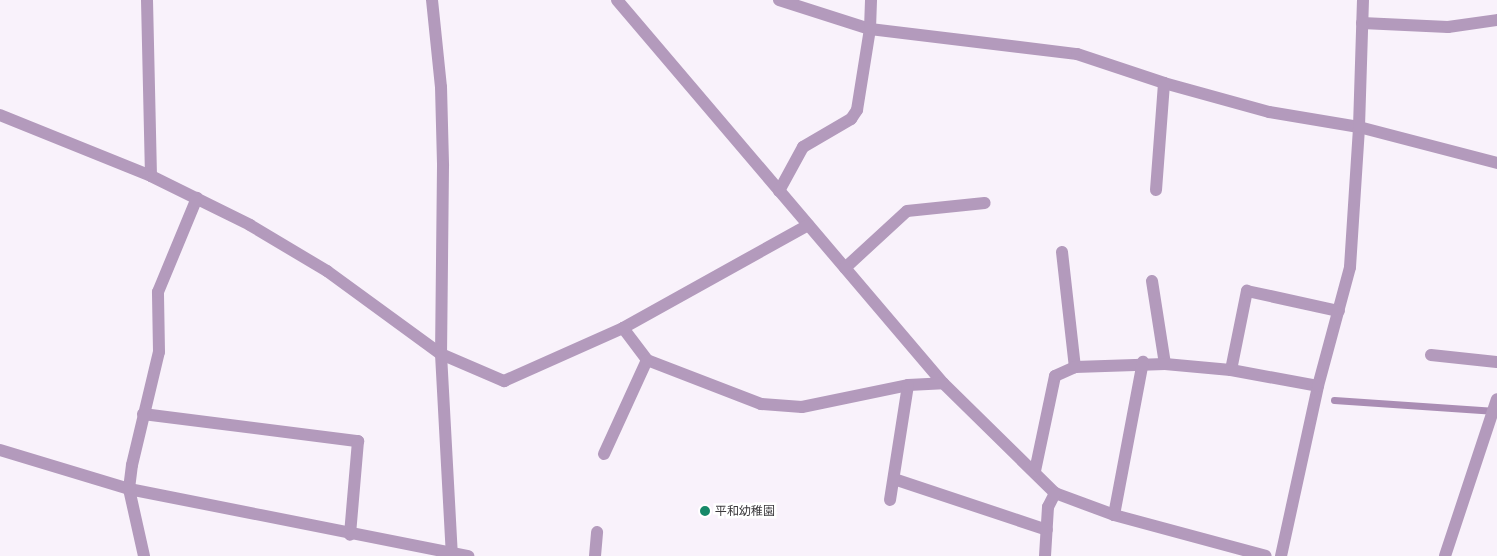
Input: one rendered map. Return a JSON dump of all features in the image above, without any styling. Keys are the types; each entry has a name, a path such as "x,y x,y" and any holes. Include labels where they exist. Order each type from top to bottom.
{"street":[{"path":"147,0 151,176"},
{"path":"432,0 441,87 444,166 440,354 452,554"},
{"path":"617,0 943,383 1035,471 1055,493 1114,515 1266,556"},
{"path":"779,0 870,29 1077,54 1164,83 1269,112 1359,127 1497,163"},
{"path":"779,191 803,148 851,119 857,110 870,29 870,0"},
{"path":"1281,556 1318,386 1350,267 1359,127 1363,0"},
{"path":"1362,23 1448,27 1497,20"},
{"path":"1156,190 1164,83"},
{"path":"0,115 151,176 196,198 327,271 440,354 504,381 623,328 808,225"},
{"path":"144,556 130,489 142,414 159,352 158,292 196,198"},
{"path":"845,268 907,210 985,203"},
{"path":"1062,252 1075,367"},
{"path":"1152,280 1166,364"},
{"path":"1231,370 1247,291 1338,311"},
{"path":"623,328 647,360 761,404 802,407 908,385 943,383"},
{"path":"1431,355 1497,362"},
{"path":"604,454 647,360"},
{"path":"1035,471 1055,376 1075,367 1143,362 1231,370 1318,386"},
{"path":"1114,515 1143,362"},
{"path":"890,500 908,385"},
{"path":"1445,556 1497,399"},
{"path":"142,414 358,441 350,535"},
{"path":"0,450 130,489 350,535 468,556"},
{"path":"894,479 1047,530"},
{"path":"1045,556 1048,507 1055,493"},
{"path":"595,556 597,532"}],"waterway":[{"path":"1334,400 1496,411"}],"place":[{"name":"平和幼稚園","path":"705,511"}]}
